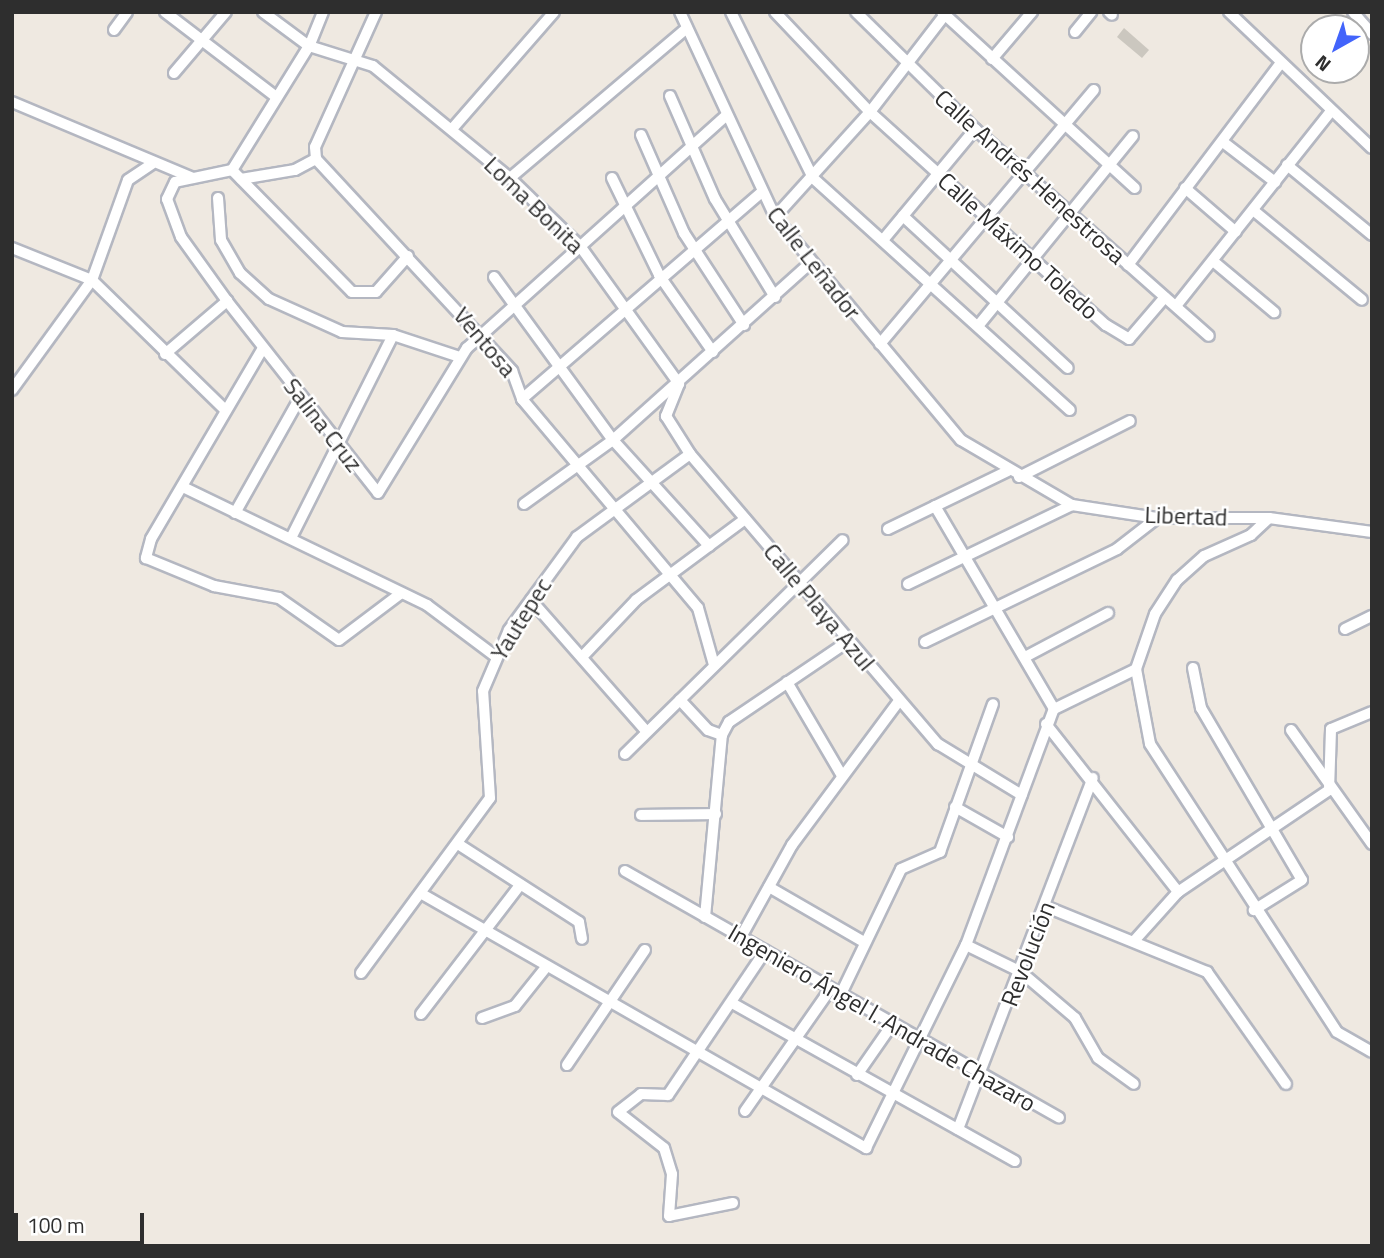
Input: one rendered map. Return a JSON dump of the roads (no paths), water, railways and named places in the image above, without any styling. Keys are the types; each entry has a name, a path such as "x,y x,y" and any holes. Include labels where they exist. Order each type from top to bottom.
{"street":[{"path":"114,30 127,12"},
{"path":"165,12 276,97"},
{"path":"174,74 226,12"},
{"path":"263,12 309,46 358,58"},
{"path":"12,102 152,164 193,178 232,170 309,46 323,12"},
{"path":"241,178 295,170 316,159 315,147 358,58 376,12"},
{"path":"452,129 554,12"},
{"name":"Calle Leñador","path":"680,12 761,193 775,217 809,264 961,440 1008,471"},
{"path":"731,12 813,177 1070,410"},
{"name":"Calle Máximo Toledo","path":"775,12 870,112 1033,260 1129,339 1165,297"},
{"name":"Calle Andrés Henestrosa","path":"856,12 975,129 1209,336"},
{"path":"992,59 1032,12"},
{"path":"1075,32 1091,12"},
{"path":"1229,12 1280,64 1372,148"},
{"path":"1353,12 1372,34"},
{"path":"775,217 870,112 945,13 1135,188"},
{"path":"510,178 687,27"},
{"name":"Loma Bonita","path":"358,58 452,129 510,178 580,246 679,384"},
{"path":"1128,265 1280,64"},
{"path":"880,344 1094,90"},
{"path":"670,96 690,147 728,223 775,297"},
{"path":"1176,306 1331,111"},
{"path":"516,303 727,115"},
{"path":"883,240 975,129"},
{"path":"641,135 695,251 744,325"},
{"path":"978,326 1133,136"},
{"path":"1223,142 1275,182"},
{"name":"Ventosa","path":"316,159 481,335 519,380 522,399 698,608 715,665"},
{"path":"12,390 92,280 128,180 152,164"},
{"path":"1287,165 1372,235"},
{"path":"232,170 352,292 376,292 408,256"},
{"name":"Salina Cruz","path":"193,178 175,182 167,200 181,237 263,348 378,493 460,357 516,303"},
{"path":"612,178 662,280 713,352"},
{"path":"1185,188 1236,232"},
{"path":"522,399 556,366 627,311 761,193"},
{"path":"218,198 221,240 240,273 269,299 341,331 393,335 460,357"},
{"path":"1253,210 1362,300"},
{"path":"903,216 1068,368"},
{"path":"12,248 92,280 225,410"},
{"path":"1213,261 1274,312"},
{"path":"524,505 613,440 679,384 809,264"},
{"path":"494,277 516,303 556,366 613,440 649,484 709,546"},
{"path":"165,354 227,301"},
{"path":"292,536 393,335"},
{"path":"263,348 225,410 185,488 151,539 146,558 158,566 279,598 339,640 400,594"},
{"name":"Calle Playa Azul","path":"679,384 666,416 690,454 799,585 938,744 1022,795"},
{"path":"235,513 301,396"},
{"path":"1018,477 1130,421"},
{"name":"Yautepec","path":"361,973 422,894 490,798 483,691 495,656 564,551 690,454"},
{"path":"888,529 1008,471"},
{"name":"Libertad","path":"1008,471 1072,505 1157,518 1269,519 1372,532"},
{"path":"185,488 235,513 292,536 400,594 495,656"},
{"path":"908,584 1072,505"},
{"path":"935,506 1054,709"},
{"path":"925,642 1117,549 1157,518"},
{"path":"582,657 668,573 744,519"},
{"path":"1269,519 1251,535 1204,556 1177,580 1141,642 1136,669 1150,744 1254,910 1337,1032 1372,1052"},
{"path":"625,754 844,540"},
{"path":"531,600 646,731"},
{"path":"1024,657 1108,613"},
{"path":"1345,629 1372,616"},
{"path":"705,917 723,735 729,722 847,642"},
{"path":"1193,668 1201,708 1302,880 1254,910"},
{"path":"422,894 610,999 696,1056 866,1148 922,1042 966,945 1008,837 1046,724 1054,709 1136,669"},
{"path":"787,682 841,774"},
{"path":"680,700 708,730 723,735"},
{"path":"741,937 769,887 841,774 898,701"},
{"path":"746,1111 796,1039 834,995 901,869 940,852 993,704"},
{"path":"1328,790 1331,729 1372,712"},
{"path":"1046,724 1093,778 1178,892"},
{"path":"1291,730 1328,790 1372,844"},
{"name":"Revolución","path":"958,1129 1046,907 1093,778"},
{"path":"1134,941 1178,892 1328,790"},
{"path":"955,807 1008,837"},
{"path":"641,815 716,814"},
{"path":"458,844 579,922 582,939"},
{"name":"Ingeniero Ángel l. Andrade Chazaro","path":"625,871 765,951 834,995 1059,1118"},
{"path":"421,1014 520,885"},
{"path":"769,887 862,941"},
{"path":"1046,907 1207,972 1286,1084"},
{"path":"966,945 1021,972 1074,1018 1098,1058 1134,1084"},
{"path":"567,1065 645,950"},
{"path":"733,1203 669,1216 672,1174 664,1148 618,1112 640,1094 668,1095 765,951"},
{"path":"482,1018 515,1006 547,966"},
{"path":"732,1003 1015,1161"},
{"path":"857,1074 891,1026"}]}
